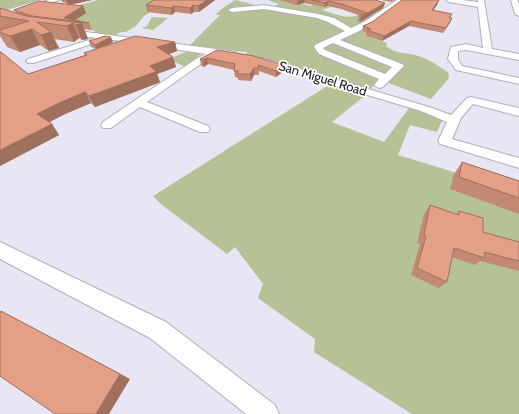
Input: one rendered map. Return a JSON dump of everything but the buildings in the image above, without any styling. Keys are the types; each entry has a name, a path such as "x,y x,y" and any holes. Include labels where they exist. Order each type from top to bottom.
{"street":[{"path":"2,16 50,0"},
{"path":"386,78 322,52 318,47 352,32 371,21 389,5 401,0"},
{"path":"449,0 481,2 488,50"},
{"path":"516,2 519,14"},
{"path":"232,10 264,6 318,16 331,20 352,32"},
{"path":"2,16 14,20"},
{"path":"58,30 244,56"},
{"path":"31,61 108,37"},
{"path":"332,40 399,66 371,93"},
{"path":"116,49 139,41"},
{"path":"519,57 488,50 458,47 454,49 453,60 459,68 519,81"},
{"path":"106,125 193,65 216,52"},
{"name":"San Miguel Road","path":"255,58 454,120"},
{"path":"519,112 471,100 454,120 445,141 519,163"},
{"path":"140,103 204,129"},
{"path":"0,250 158,330 266,414"}],"green space":[{"path":"0,0 40,0 0,12"},
{"path":"98,0 205,0 150,9 149,13 144,16 136,26 126,32 121,32 114,36 92,33 96,31 67,25 67,11 79,5"},
{"path":"232,0 262,7 279,4 268,0 288,0 311,6 320,0 335,1 334,6 322,10 340,16 349,17 358,15 368,17 381,9 385,10 366,23 359,21 358,22 361,23 361,26 357,28 364,32 372,33 366,36 387,43 386,46 395,51 425,58 448,72 449,78 431,99 381,80 371,88 363,89 246,55 247,52 226,50 225,53 188,47 220,15 215,15 221,9 234,1"},
{"path":"152,17 168,18 153,30 142,28 147,26"},
{"path":"189,51 203,52 186,67 168,59"},
{"path":"332,83 367,94 332,122 384,142 409,108 443,118 437,132 410,125 398,155 519,192 519,414 412,414 314,352 315,339 258,298 263,284 235,247 227,254 162,205 153,196"}]}
